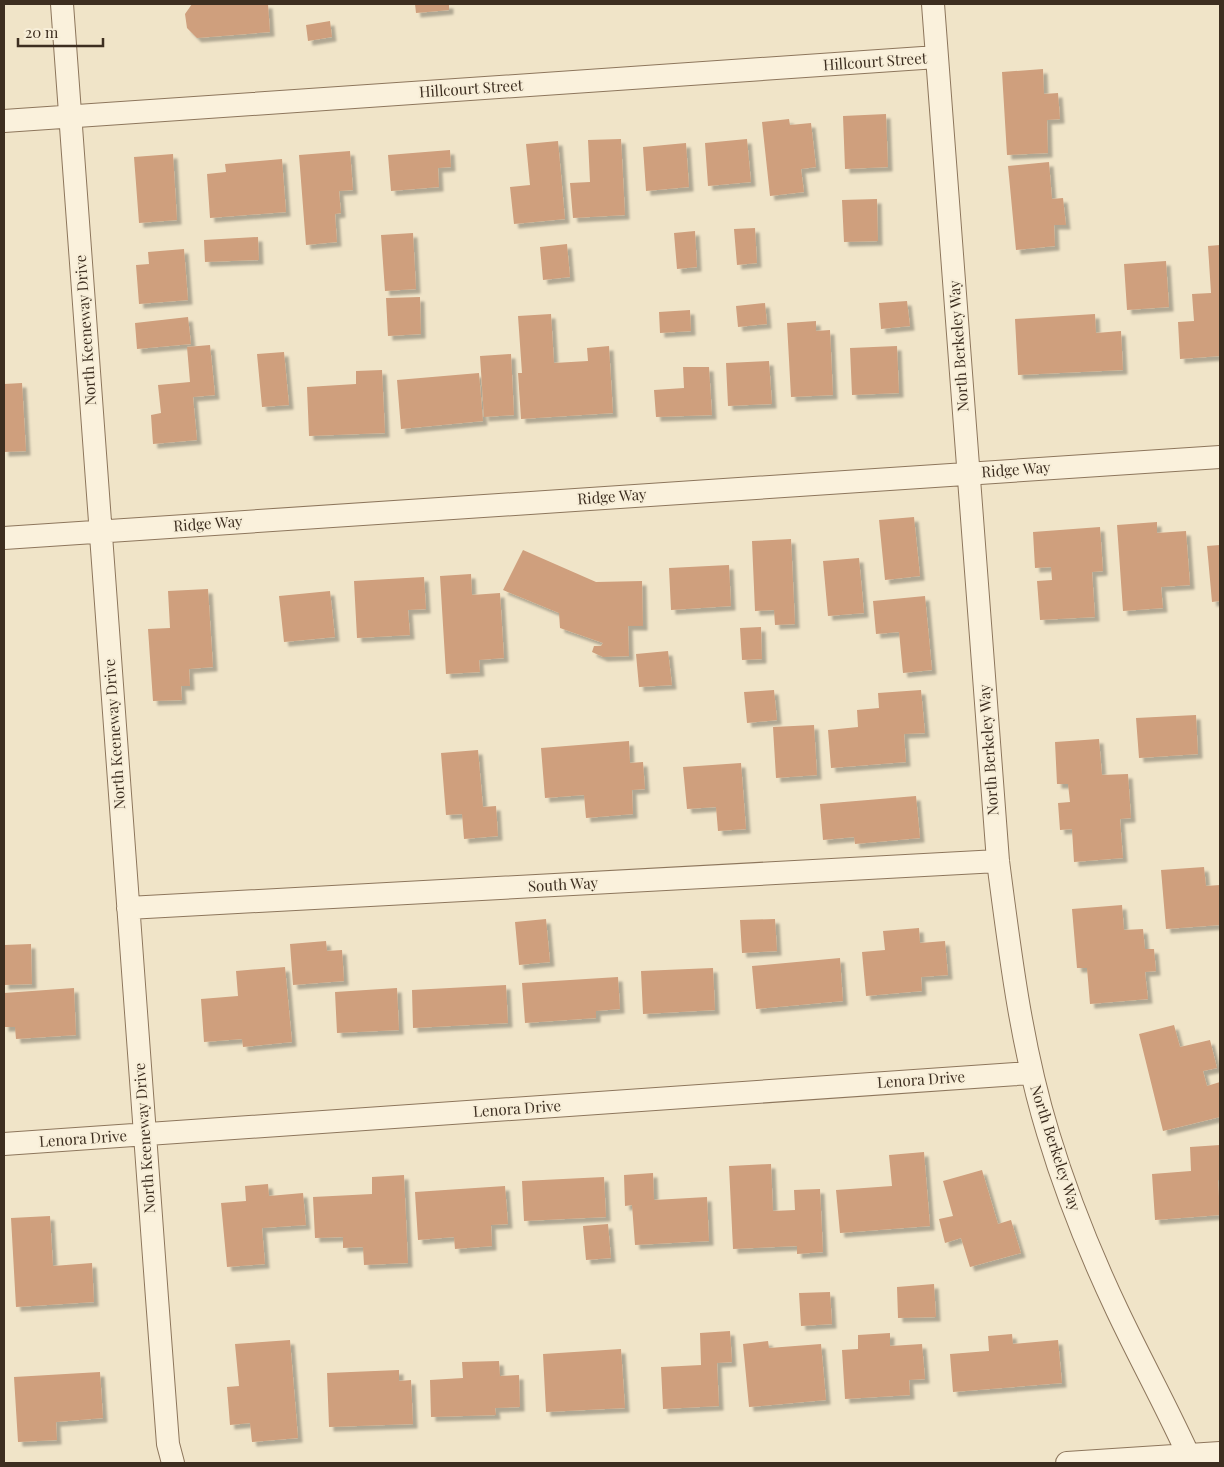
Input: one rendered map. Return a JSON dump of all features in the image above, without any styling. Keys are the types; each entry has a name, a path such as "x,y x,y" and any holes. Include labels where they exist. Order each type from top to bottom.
{"street":[{"name":"North Keeneway Drive","path":"62,4 168,1444 172,1463"},
{"name":"North Berkeley Way","path":"933,4 998,861 1012,969 1030,1073 1048,1134 1090,1248 1117,1310 1190,1459"},
{"name":"Hillcourt Street","path":"4,121 937,58"},
{"name":"Ridge Way","path":"4,538 1220,457"},
{"name":"South Way","path":"128,908 998,861"},
{"name":"Lenora Drive","path":"4,1144 1030,1073"},
{"path":"1067,1463 1190,1459 1220,1453"}],"building":[{"path":"192,4 268,4 270,32 197,38 187,28 185,14"},
{"path":"415,4 449,4 449,10 416,13"},
{"path":"330,21 332,37 308,41 306,25"},
{"path":"1043,69 1044,94 1058,93 1060,119 1047,120 1048,153 1007,155 1002,72"},
{"path":"886,114 888,167 845,169 843,116"},
{"path":"789,119 790,125 811,123 816,167 801,169 804,192 770,196 762,122"},
{"path":"621,139 625,215 573,218 570,183 590,182 588,140"},
{"path":"747,139 751,182 708,186 705,143"},
{"path":"558,141 565,219 514,224 510,187 530,185 526,144"},
{"path":"686,143 689,187 646,191 643,147"},
{"path":"450,150 451,167 438,168 439,187 391,191 388,155"},
{"path":"350,151 353,190 339,191 341,213 335,214 337,242 306,245 299,155"},
{"path":"173,154 177,220 139,223 134,157"},
{"path":"282,159 286,212 210,218 207,174 226,172 225,164"},
{"path":"1049,162 1052,199 1063,198 1066,225 1054,225 1055,246 1016,250 1008,166"},
{"path":"877,199 878,241 844,242 842,200"},
{"path":"755,228 757,263 737,265 734,229"},
{"path":"695,231 697,267 677,269 674,233"},
{"path":"413,233 416,289 385,291 381,235"},
{"path":"258,237 259,260 205,262 204,240"},
{"path":"567,244 570,277 543,280 540,247"},
{"path":"1220,245 1220,356 1180,359 1178,322 1194,321 1192,294 1211,293 1208,246"},
{"path":"184,249 188,300 139,304 136,265 149,264 148,252"},
{"path":"1166,261 1169,307 1127,310 1124,264"},
{"path":"420,297 421,334 388,336 386,298"},
{"path":"907,301 910,326 881,329 879,303"},
{"path":"765,303 767,324 738,327 736,306"},
{"path":"690,310 691,331 660,333 659,312"},
{"path":"551,314 554,363 588,361 587,348 609,346 613,413 521,419 518,373 522,373 518,316"},
{"path":"1095,314 1096,333 1121,331 1123,370 1018,375 1015,319"},
{"path":"188,317 191,344 137,349 135,323"},
{"path":"816,321 816,331 830,330 833,395 791,397 787,323"},
{"path":"210,345 215,395 193,397 197,440 153,444 151,415 161,413 158,385 190,382 187,347"},
{"path":"897,346 899,393 852,395 850,348"},
{"path":"284,352 289,405 262,407 257,354"},
{"path":"511,354 514,415 484,417 480,356"},
{"path":"769,361 772,404 728,406 726,363"},
{"path":"683,367 709,367 712,415 656,417 654,390 684,388"},
{"path":"382,370 385,433 309,436 307,387 356,384 356,371"},
{"path":"479,373 483,421 401,429 397,380"},
{"path":"22,383 26,451 4,452 4,384"},
{"path":"914,517 920,576 885,580 879,520"},
{"path":"1157,522 1157,533 1186,531 1190,585 1161,587 1163,608 1123,611 1117,525"},
{"path":"1100,527 1103,571 1092,572 1095,617 1040,620 1037,581 1052,580 1051,567 1035,568 1033,532"},
{"path":"791,539 795,624 775,625 774,610 755,611 752,541"},
{"path":"1220,545 1220,601 1212,602 1207,546"},
{"path":"523,550 596,582 642,581 643,626 628,626 629,656 603,657 592,652 594,646 601,646 603,643 560,628 559,613 503,590"},
{"path":"859,558 864,613 828,616 823,561"},
{"path":"729,565 731,606 671,610 669,568"},
{"path":"471,574 472,595 500,593 504,658 479,660 480,672 446,674 440,576"},
{"path":"424,577 426,609 408,610 410,635 357,638 354,581"},
{"path":"208,589 213,667 189,669 190,686 181,686 182,700 153,701 148,629 170,628 168,591"},
{"path":"330,591 335,637 284,642 279,596"},
{"path":"925,596 932,670 903,673 899,632 876,634 873,601"},
{"path":"761,627 762,659 742,660 740,628"},
{"path":"668,651 672,685 639,687 636,654"},
{"path":"774,690 777,720 747,723 744,692"},
{"path":"921,690 925,733 904,734 906,762 831,768 828,730 858,727 857,710 879,708 878,693"},
{"path":"1196,715 1198,754 1139,758 1136,718"},
{"path":"814,725 817,775 776,778 773,727"},
{"path":"1099,739 1102,775 1128,774 1131,818 1120,819 1123,858 1074,862 1072,829 1060,830 1058,803 1070,802 1068,784 1057,784 1055,742"},
{"path":"629,741 630,763 643,762 645,789 632,790 633,814 586,818 584,795 545,798 541,748"},
{"path":"478,750 483,807 496,806 498,836 464,839 462,814 446,815 441,753"},
{"path":"741,763 746,829 718,831 716,807 687,809 683,767"},
{"path":"916,796 920,838 855,844 854,837 823,840 820,804"},
{"path":"1204,867 1206,886 1220,885 1220,925 1166,929 1161,870"},
{"path":"1122,905 1124,930 1143,929 1145,949 1154,949 1156,971 1145,972 1148,999 1090,1004 1087,968 1077,968 1072,909"},
{"path":"546,919 550,962 519,965 515,922"},
{"path":"775,919 777,951 742,953 740,920"},
{"path":"919,928 920,943 945,941 948,975 921,977 922,991 866,996 862,952 885,950 883,931"},
{"path":"326,941 327,951 342,950 344,981 293,985 290,944"},
{"path":"31,944 32,984 4,985 4,945"},
{"path":"840,958 843,1001 756,1009 752,966"},
{"path":"285,967 292,1042 243,1047 242,1039 204,1042 201,999 238,996 236,971"},
{"path":"713,968 715,1010 643,1014 641,971"},
{"path":"618,977 620,1009 596,1011 596,1018 525,1023 522,983"},
{"path":"506,985 508,1023 413,1028 412,990"},
{"path":"74,988 76,1035 16,1039 15,1027 4,1027 4,993"},
{"path":"397,988 399,1030 337,1033 335,992"},
{"path":"1174,1025 1180,1047 1210,1040 1217,1068 1203,1071 1207,1086 1220,1082 1220,1117 1163,1131 1139,1034"},
{"path":"1220,1145 1220,1180 1218,1180 1220,1215 1155,1220 1152,1174 1191,1171 1190,1147"},
{"path":"924,1152 930,1226 840,1233 836,1190 892,1186 889,1155"},
{"path":"771,1164 773,1211 795,1210 794,1190 820,1189 823,1252 797,1254 797,1246 733,1249 729,1166"},
{"path":"982,1170 998,1224 1011,1220 1021,1253 970,1267 961,1238 945,1243 939,1219 953,1216 943,1181"},
{"path":"653,1173 654,1200 707,1197 709,1241 635,1245 632,1205 625,1206 624,1175"},
{"path":"404,1175 408,1263 364,1265 363,1247 343,1248 343,1237 315,1238 313,1197 372,1194 372,1177"},
{"path":"604,1177 606,1217 524,1221 522,1181"},
{"path":"268,1184 269,1196 303,1193 306,1225 262,1228 265,1264 227,1267 221,1203 246,1201 245,1186"},
{"path":"505,1186 508,1224 491,1225 492,1246 455,1249 454,1237 418,1240 415,1192"},
{"path":"50,1216 53,1266 92,1263 94,1302 16,1307 11,1218"},
{"path":"608,1224 611,1258 586,1260 583,1226"},
{"path":"934,1284 936,1317 898,1318 897,1287"},
{"path":"830,1292 832,1324 801,1326 799,1293"},
{"path":"730,1331 732,1362 717,1363 719,1406 663,1409 661,1367 701,1365 700,1333"},
{"path":"890,1333 890,1346 922,1344 925,1379 909,1380 910,1395 845,1399 842,1350 858,1349 858,1335"},
{"path":"1012,1334 1013,1344 1058,1340 1062,1383 953,1392 950,1354 989,1351 988,1336"},
{"path":"290,1340 298,1438 252,1442 250,1423 230,1425 227,1387 239,1386 235,1344"},
{"path":"768,1341 769,1348 821,1344 826,1400 749,1407 743,1344"},
{"path":"621,1349 625,1408 546,1412 543,1354"},
{"path":"499,1361 500,1376 519,1375 520,1407 495,1408 496,1415 431,1417 430,1380 463,1378 462,1362"},
{"path":"399,1370 399,1381 411,1380 413,1424 329,1427 327,1373"},
{"path":"100,1372 103,1418 56,1422 57,1440 18,1442 14,1377"}]}
